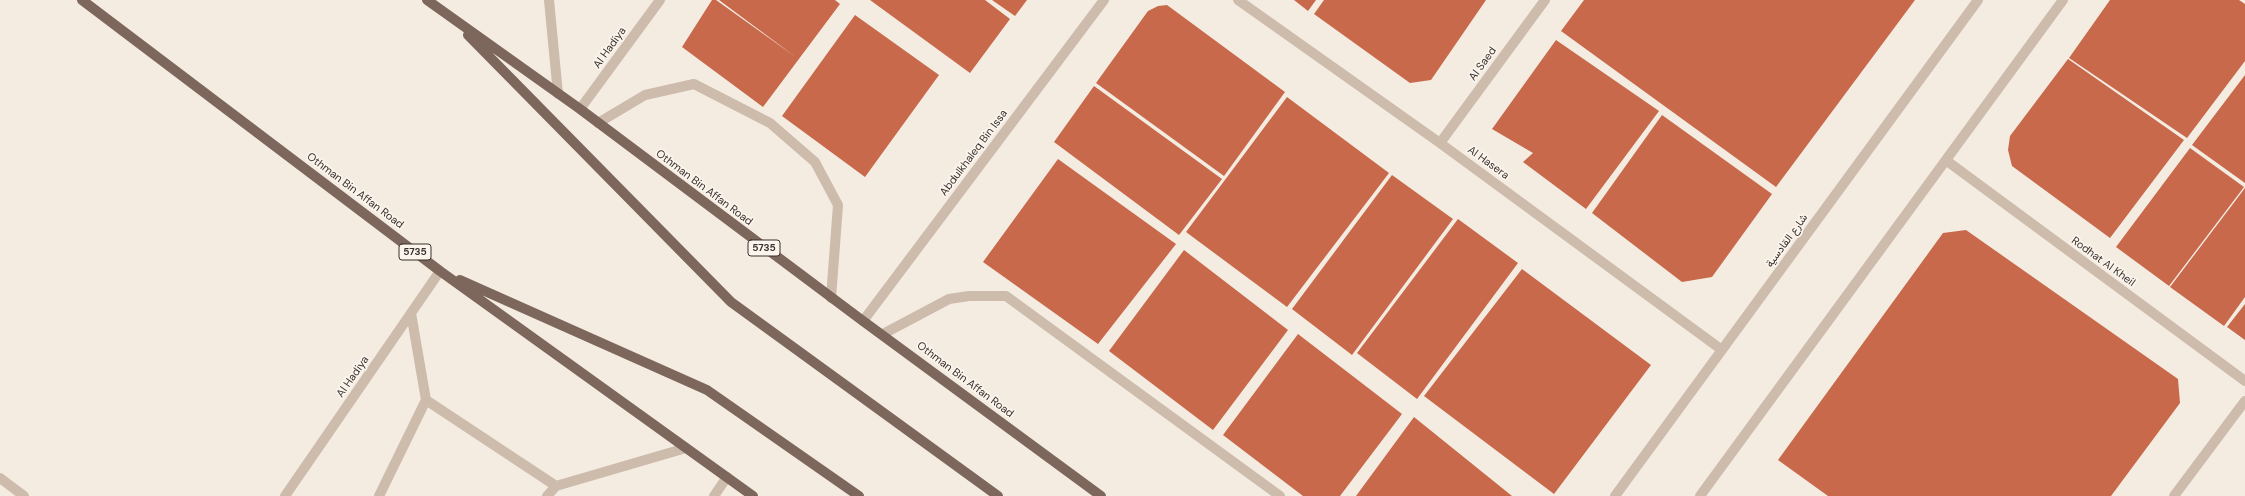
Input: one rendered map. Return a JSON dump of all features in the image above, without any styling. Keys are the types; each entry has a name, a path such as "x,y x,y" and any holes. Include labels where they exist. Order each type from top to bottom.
{"main road":[{"name":"Othman Bin Affan Road","path":"82,0 440,271 753,496"},
{"name":"Othman Bin Affan Road","path":"427,0 598,123 831,298 883,334 1101,496"},
{"path":"448,14 731,302 998,496"},
{"path":"440,271 707,390 859,496"}],"street":[{"path":"549,0 558,94"},
{"name":"Al Hadiya","path":"580,110 660,0"},
{"name":"Abdulkhaleq Bin Issa","path":"863,321 1104,0"},
{"name":"Al Hasera","path":"1238,0 1440,143 1722,350"},
{"name":"Al Saed","path":"1440,143 1545,0"},
{"name":"شارع القادسية","path":"1615,496 1978,0"},
{"path":"1700,496 1947,161 2063,0"},
{"path":"598,123 645,95 694,84 770,123 815,162 838,205 831,298"},
{"name":"Rodhat Al Kheil","path":"1947,161 2245,381"},
{"name":"Al Hadiya","path":"285,496 440,271"},
{"path":"883,334 948,299 969,296 1006,296 1280,496"},
{"path":"379,496 426,400 411,313"},
{"path":"426,400 556,486"},
{"path":"2174,496 2245,401"},
{"path":"547,496 556,486 686,448"},
{"path":"714,496 727,477"},
{"path":"0,478 24,496"}],"building":[{"path":"712,0 716,0 797,58 719,0 835,0 840,4 763,107 682,47"},
{"path":"870,0 985,0 1010,19 970,73"},
{"path":"992,0 1027,0 1015,16"},
{"path":"1294,0 1316,0 1308,11"},
{"path":"1324,0 1486,0 1431,80 1410,83 1314,14"},
{"path":"1584,0 1915,0 1776,187 1561,31"},
{"path":"2110,0 2239,0 2245,4 2245,61 2187,138 2069,58"},
{"path":"1167,5 1285,92 1224,176 1096,83 1148,11 1158,6"},
{"path":"855,15 939,75 865,177 782,116"},
{"path":"1556,40 1659,111 1586,209 1523,162 1533,153 1492,129"},
{"path":"2068,59 2184,140 2110,238 2012,166 2008,150 2010,136"},
{"path":"2245,75 2245,183 2192,145"},
{"path":"1094,86 1222,179 1179,235 1054,142"},
{"path":"1287,97 1389,173 1287,307 1186,232"},
{"path":"1662,115 1772,194 1712,277 1682,282 1592,213"},
{"path":"2190,148 2244,187 2169,286 2116,247"},
{"path":"1058,159 1176,244 1098,344 983,262"},
{"path":"1392,175 1453,219 1352,355 1292,309"},
{"path":"2245,188 2245,297 2224,326 2170,287"},
{"path":"1458,219 1518,263 1417,399 1357,353"},
{"path":"1966,230 2178,379 2180,403 2111,496 1828,496 1778,460 1943,233"},
{"path":"1184,250 1288,330 1213,430 1109,351"},
{"path":"1522,269 1651,365 1554,494 1424,396"},
{"path":"2245,304 2245,340 2227,327"},
{"path":"1298,334 1402,414 1340,496 1303,496 1223,435"},
{"path":"1414,417 1512,496 1356,496"}]}
